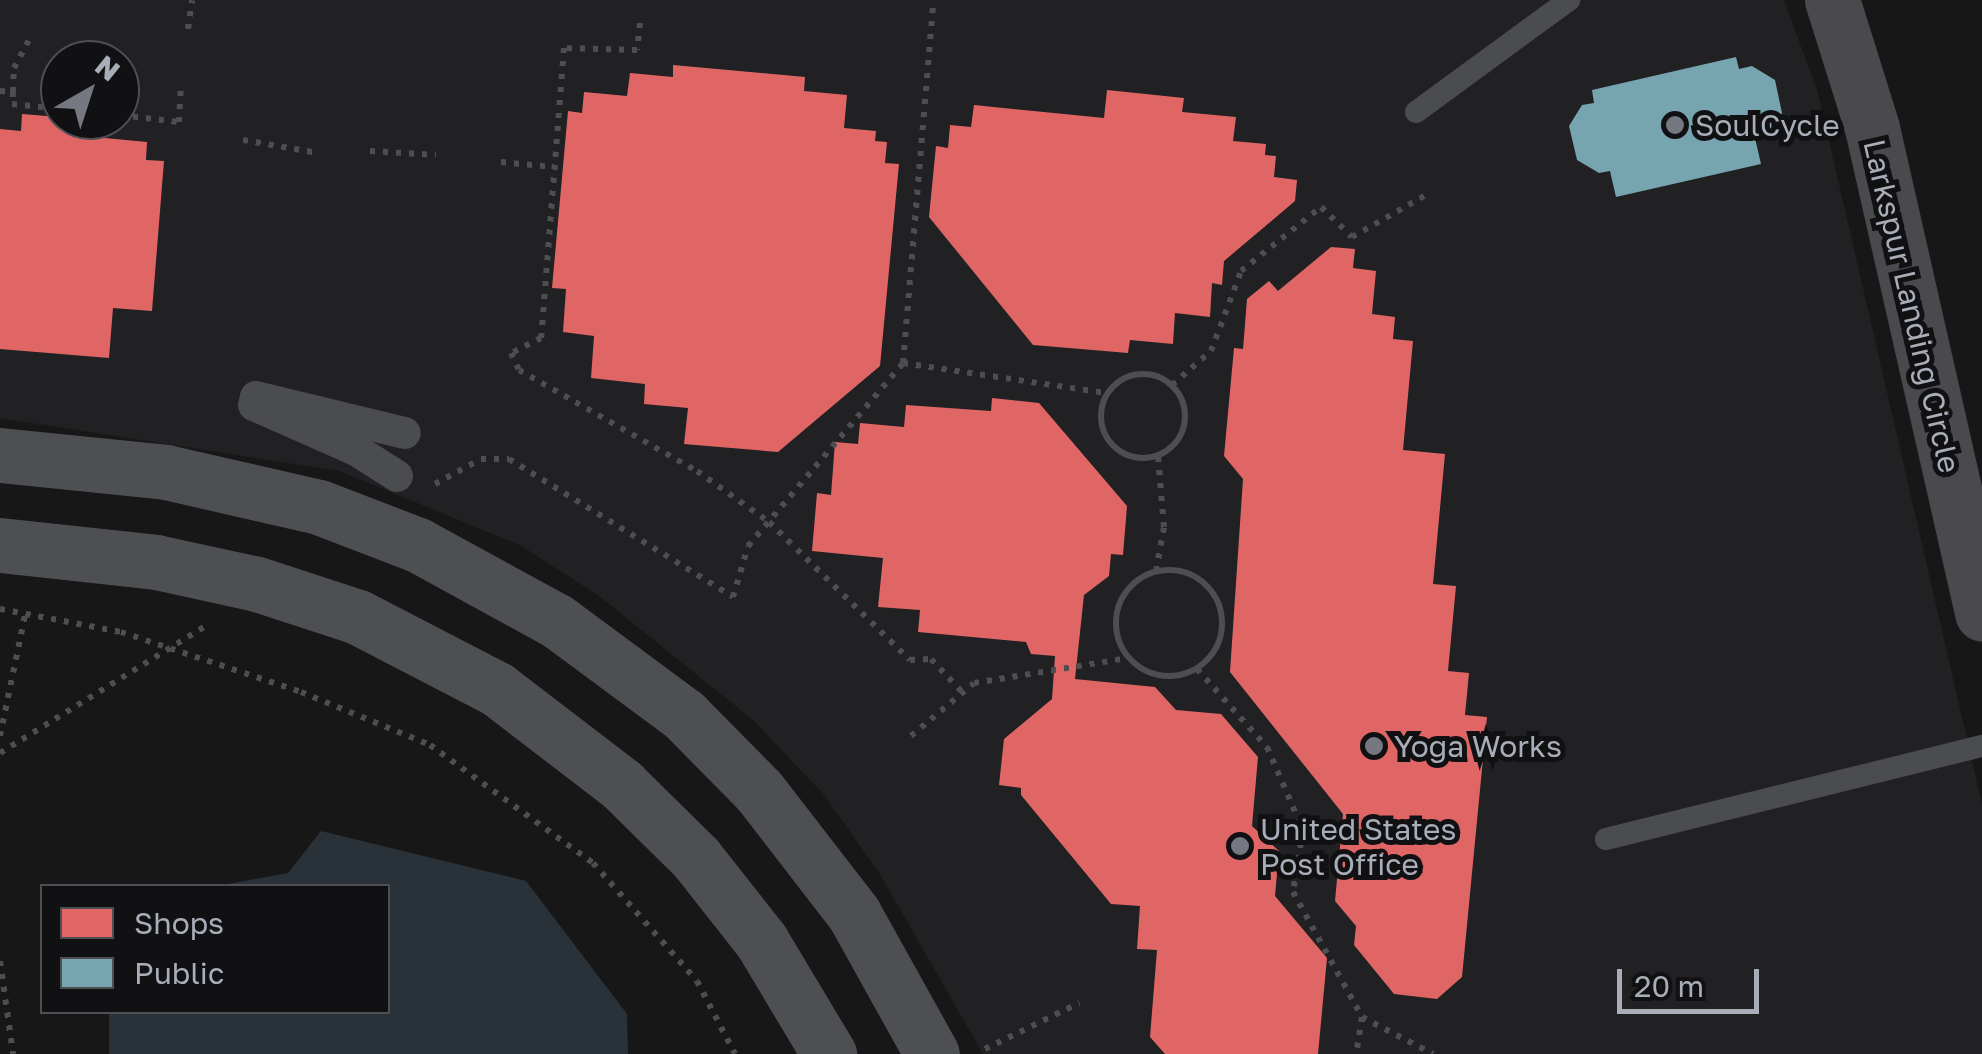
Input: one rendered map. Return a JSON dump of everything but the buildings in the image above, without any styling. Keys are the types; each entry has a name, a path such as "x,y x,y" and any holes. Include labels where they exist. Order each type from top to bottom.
{"main road":[{"name":"Larkspur Landing Circle","path":"1832,0 1872,128 1982,614"},
{"path":"0,455 166,472 319,507 418,545 557,620 684,716 770,804 854,914 932,1054"},
{"path":"0,546 53,549 208,572 308,600 406,638 497,688 609,774 696,858 762,942 829,1054"},
{"path":"13,589 53,549"}],"street":[{"path":"397,476 356,450 254,405 256,397 405,432"}],"lane":[{"path":"1416,112 1569,0"},
{"path":"1606,839 1982,746"}],"path":[{"path":"188,28 192,0"},
{"path":"741,587 748,546 903,363 933,4"},
{"path":"640,23 637,50 564,48 541,338 511,353 519,370 697,471 768,522 910,660 931,659 963,692"},
{"path":"30,38 14,68 12,104 40,107"},
{"path":"140,117 178,122 181,89"},
{"path":"0,91 13,92"},
{"path":"244,140 318,153"},
{"path":"370,151 436,156"},
{"path":"501,162 555,168"},
{"path":"1172,385 1210,351 1241,271 1321,207 1352,238 1426,195"},
{"path":"903,363 1108,393"},
{"path":"1130,375 1159,377 1172,385 1185,421 1172,448 1158,456 1129,456 1108,440 1100,416 1108,393 1130,375"},
{"path":"1156,570 1192,576 1218,603 1221,636 1197,668 1157,676 1128,658 1116,636 1120,600 1156,570 1164,527 1158,456"},
{"path":"0,609 13,589"},
{"path":"0,736 13,589"},
{"path":"13,589 121,632 300,692 430,745 593,863 698,980 735,1054"},
{"path":"911,736 974,682 1128,658"},
{"path":"1197,668 1267,747 1303,830 1293,892 1362,1017 1433,1054"},
{"path":"0,961 13,1054"},
{"path":"985,1050 1079,1004"},
{"path":"1356,1054 1362,1017"}],"shaded area":[{"path":"0,0 1784,0 1818,93 1982,804 1982,1054 983,1054 881,876 825,796 753,720 599,596 520,545 339,471 0,418"},
{"path":"321,831 526,881 627,1014 628,1054 109,1054 109,1014 390,1014 390,884 228,884 288,873"}],"place":[{"name":"SoulCycle","path":"1675,125"},
{"name":"Yoga Works","path":"1374,746"},
{"name":"United States Post Office","path":"1240,846"}]}
